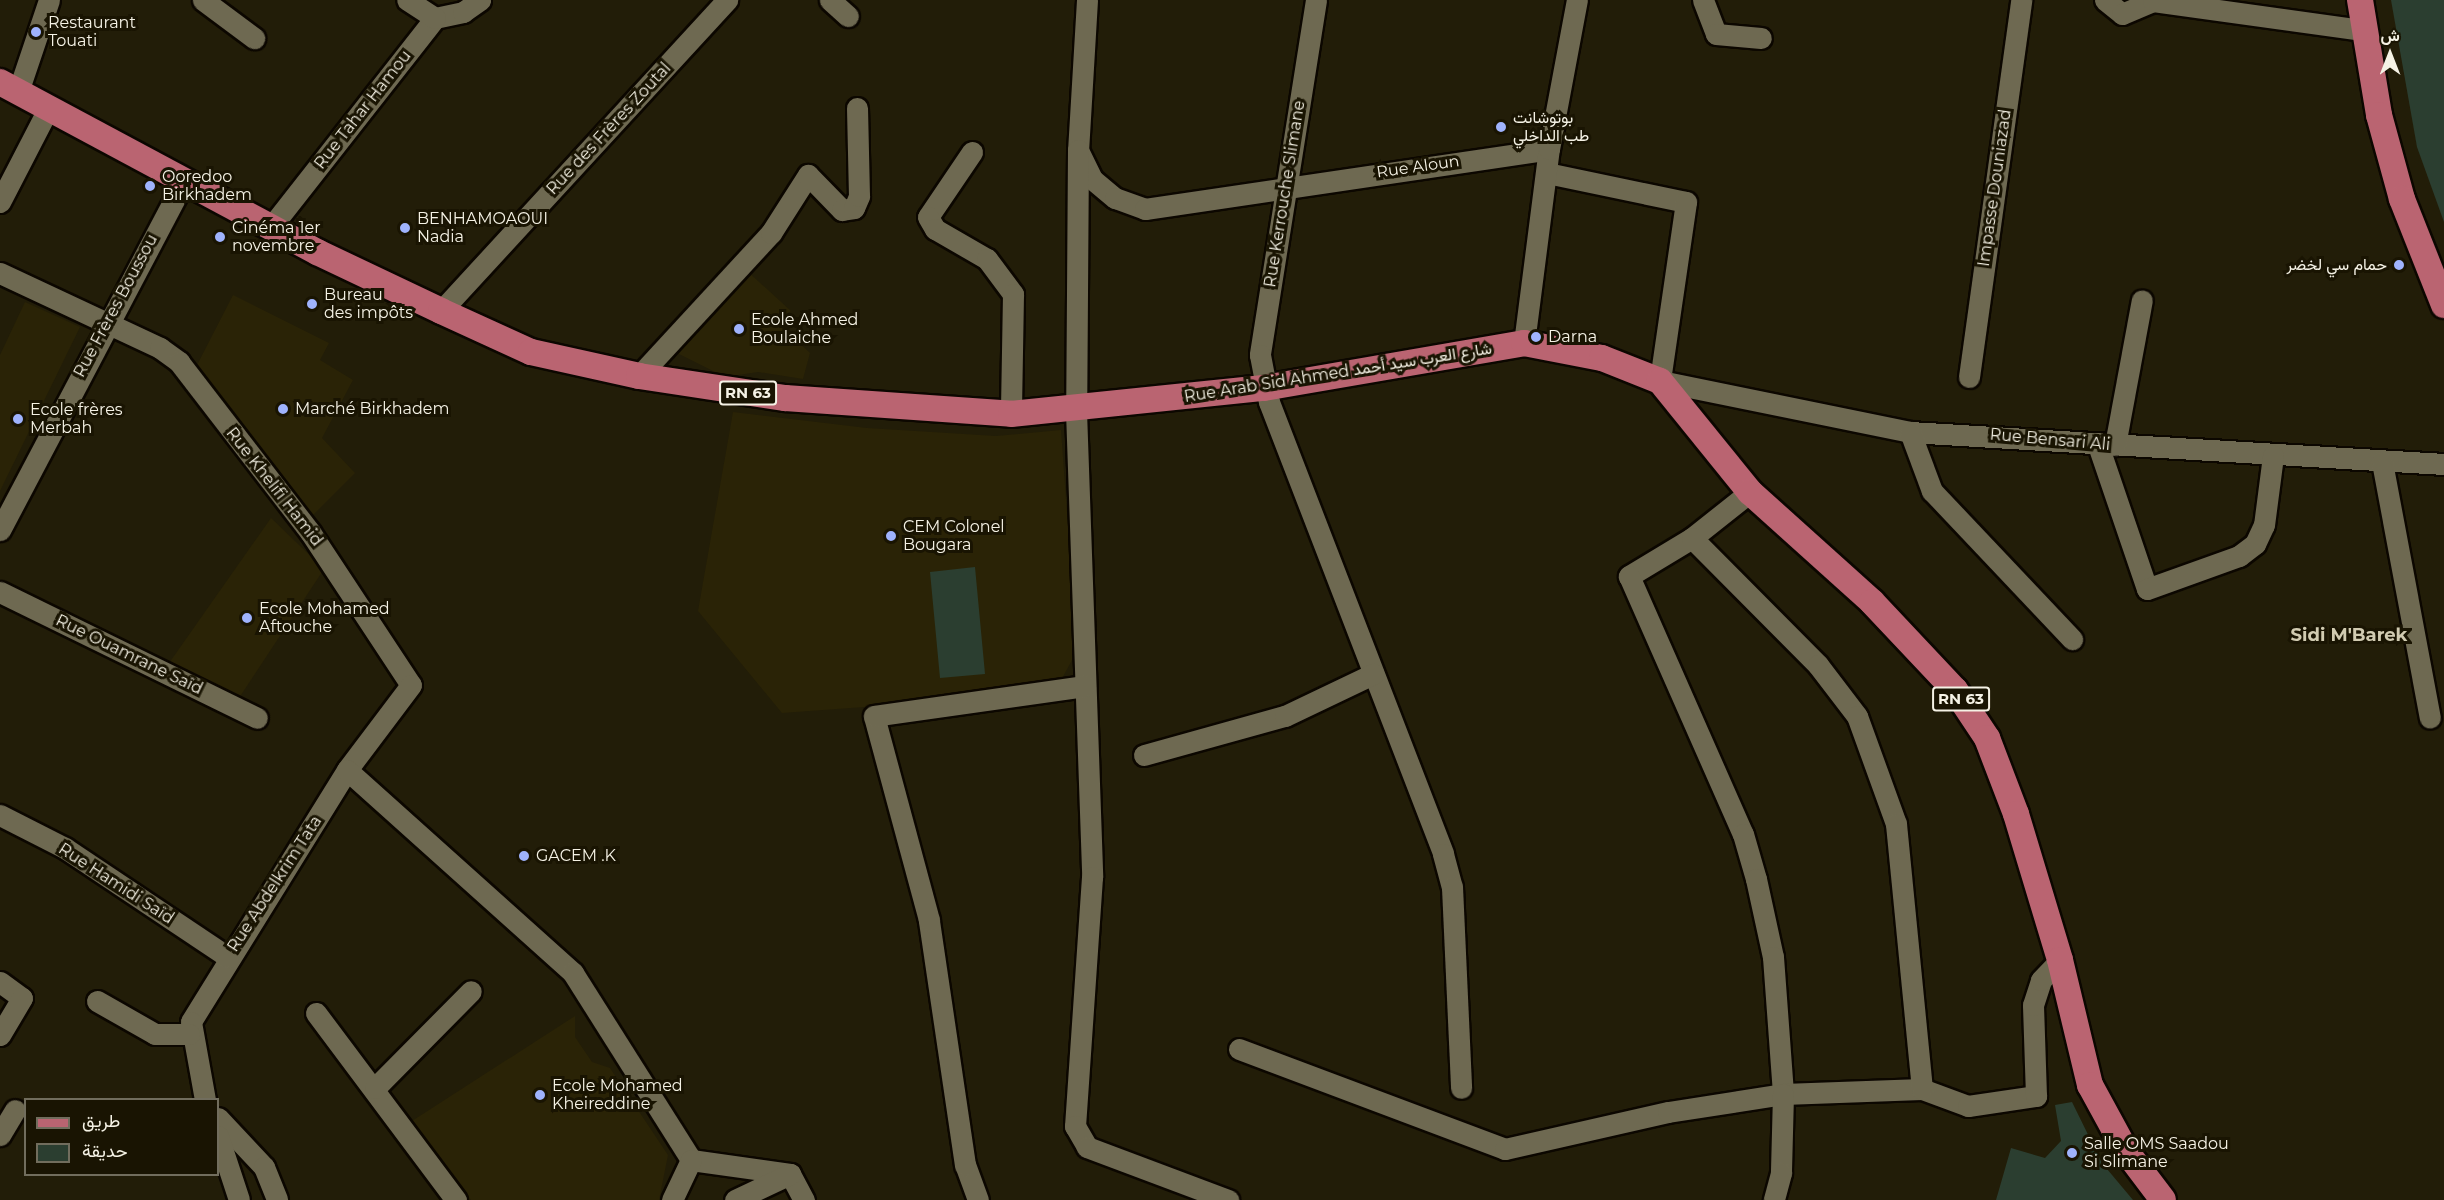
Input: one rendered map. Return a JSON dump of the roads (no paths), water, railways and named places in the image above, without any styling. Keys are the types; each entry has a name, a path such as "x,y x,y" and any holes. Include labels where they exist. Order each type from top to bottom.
{"main road":[{"path":"2360,0 2361,30 2402,200 2444,305"},
{"name":"Rue Arab Sid Ahmed شارع العرب سيد أحمد","path":"9,87 185,179 271,227 441,311 531,352 639,376 796,400 1011,414 1076,411 1264,388 1524,343 1558,346 1660,381"},
{"name":"RN 63","path":"1660,381 1750,492 1872,602 1955,690 1987,738 2016,814 2060,960 2090,1085 2126,1151 2163,1200"}],"street":[{"path":"9,87 49,0"},
{"path":"202,0 254,38"},
{"path":"407,0 435,18 463,12 480,0"},
{"name":"Rue des Frères Zoutal","path":"441,311 727,0"},
{"path":"831,0 848,16"},
{"path":"1087,0 1078,150 1076,411 1092,877 1075,1125 1087,1147 1227,1200"},
{"name":"Rue Kerrouche Slimane","path":"1316,0 1260,355 1264,388 1452,887 1461,1088"},
{"path":"1524,343 1549,149 1576,0"},
{"path":"1701,0 1716,34 1761,38"},
{"name":"Impasse Douniazad","path":"1969,377 2021,0"},
{"path":"2105,0 2122,14 2153,1 2361,30"},
{"name":"Rue Tahar Hamou","path":"271,227 435,18"},
{"path":"639,376 771,233 808,175 842,210 854,208 859,196 857,108"},
{"path":"0,202 48,109"},
{"name":"Rue Aloun","path":"1078,150 1092,179 1115,198 1145,209 1287,186 1549,149"},
{"path":"972,152 928,217 934,229 987,260 1012,294 1011,414"},
{"path":"1547,173 1686,202 1660,381"},
{"name":"Rue Frères Boussou","path":"0,530 105,324 185,179"},
{"name":"Rue Khelifi Hamid","path":"0,273 160,348 178,362 310,532 411,685"},
{"path":"2142,300 2106,445 2147,588 2239,556 2255,544 2264,525 2273,456"},
{"name":"Rue Bensari Ali","path":"1660,381 1910,432 2273,456 2444,464"},
{"path":"1910,432 1932,491 2072,639"},
{"path":"2382,462 2430,718"},
{"path":"1750,492 1692,538 1629,576 1743,834 1756,879 1773,957 1783,1094 1781,1173 1774,1200"},
{"path":"1692,538 1818,665 1857,716 1896,824 1922,1089"},
{"name":"Rue Ouamrane Saïd","path":"0,592 257,718"},
{"path":"1144,755 1286,716 1373,674"},
{"name":"Rue Abdelkrim Tata","path":"189,1034 228,957 347,770 411,685"},
{"path":"978,1200 965,1165 929,920 874,716 1085,686"},
{"path":"347,770 573,973 691,1160 790,1174"},
{"name":"Rue Hamidi Saïd","path":"0,815 64,848 228,957"},
{"path":"1239,1048 1505,1149 1668,1112 1783,1094 1922,1089 1968,1106 2036,1096 2033,1005 2041,980 2060,960"},
{"path":"0,982 22,998 0,1035"},
{"path":"375,1088 471,991"},
{"path":"97,1001 154,1034 189,1034 205,1098"},
{"path":"316,1013 375,1088 456,1200"},
{"path":"0,1135 15,1110"},
{"path":"219,1119 264,1167 276,1200"},
{"path":"219,1139 239,1200"},
{"path":"672,1200 691,1160"},
{"path":"735,1200 790,1174"},
{"path":"790,1174 804,1200"}],"place":[{"name":"Restaurant Touati","path":"36,32"},
{"name":"بوتوشانت طب الداخلي","path":"1501,127"},
{"name":"Ooredoo Birkhadem","path":"150,186"},
{"name":"BENHAMOAOUI Nadia","path":"405,228"},
{"name":"Cinéma 1er novembre","path":"220,237"},
{"name":"حمام سي لخضر","path":"2399,265"},
{"name":"Bureau des impôts","path":"312,304"},
{"name":"Ecole Ahmed Boulaiche","path":"739,329"},
{"name":"Darna","path":"1536,337"},
{"name":"Marché Birkhadem","path":"283,409"},
{"name":"Ecole frères Merbah","path":"18,419"},
{"name":"CEM Colonel Bougara","path":"891,536"},
{"name":"Ecole Mohamed Aftouche","path":"247,618"},
{"name":"GACEM .K","path":"524,856"},
{"name":"Ecole Mohamed Kheireddine","path":"540,1095"},
{"name":"Salle OMS Saadou Si Slimane","path":"2072,1153"}],"district":[{"name":"Sidi M'Barek","path":"2349,635"}]}
